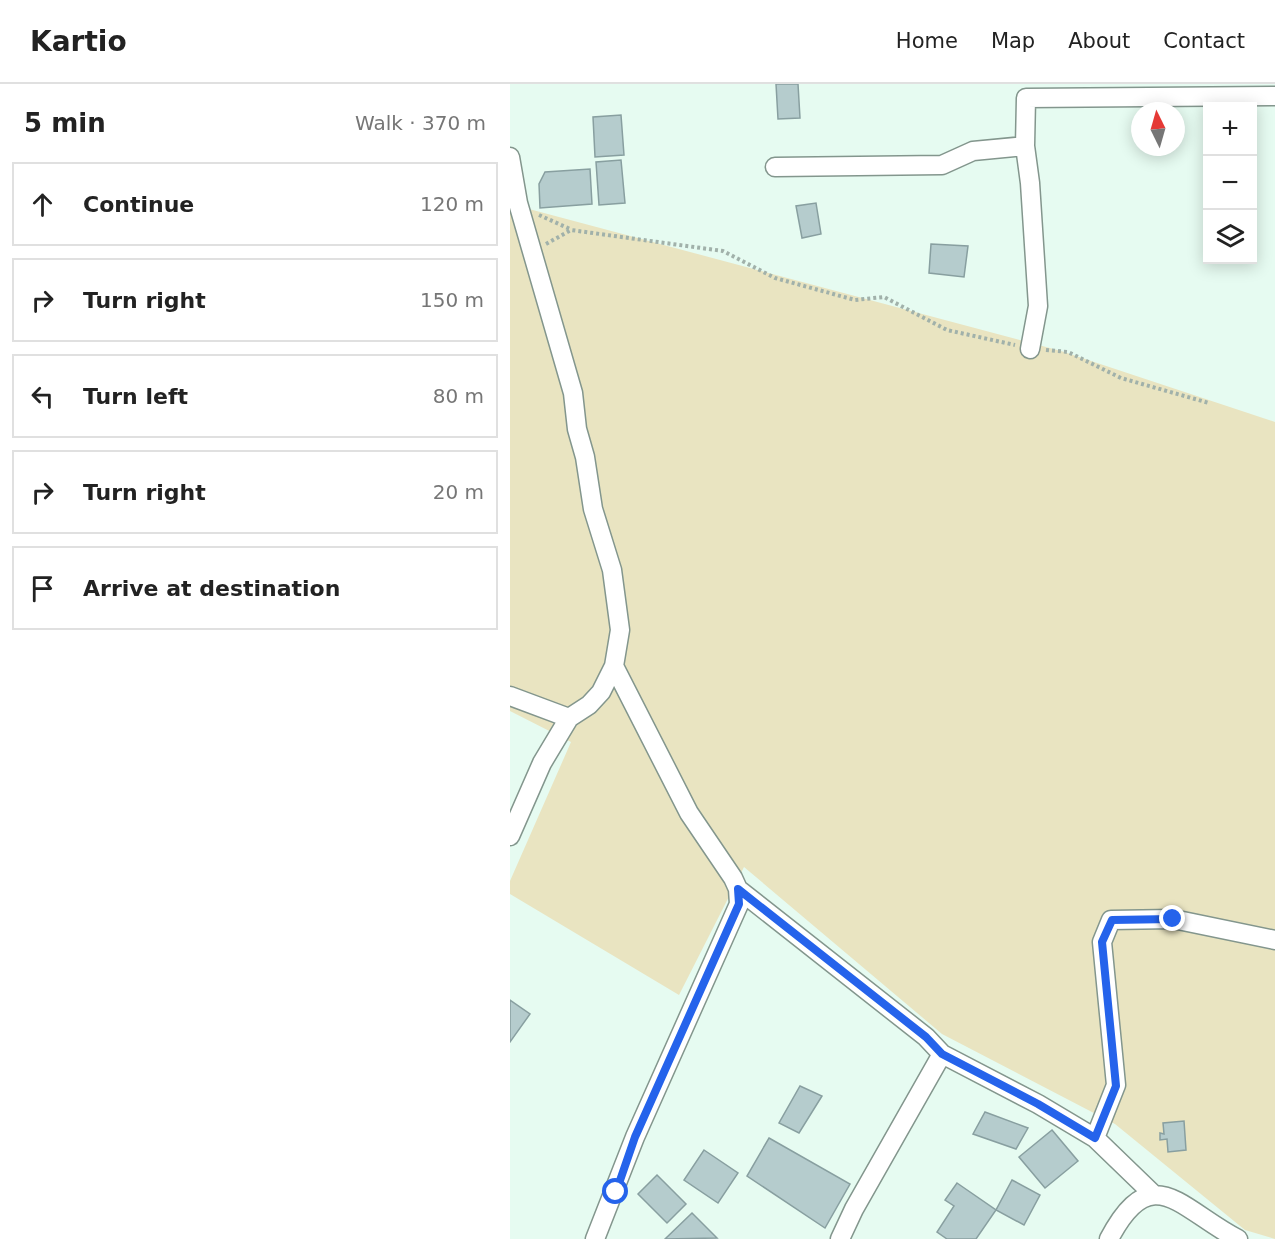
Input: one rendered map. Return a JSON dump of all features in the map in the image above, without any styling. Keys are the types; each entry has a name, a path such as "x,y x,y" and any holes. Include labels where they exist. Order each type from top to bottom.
{"street":[{"path":"1030,349 1038,306 1030,183 1025,146 1026,91 1275,96"},
{"path":"775,167 942,165 973,151 1025,146"},
{"path":"510,157 518,203 573,393 593,509 612,570 620,630 614,666 601,692 589,705 569,718 542,764 510,836"},
{"path":"614,666 689,813 738,889 926,1037 942,1054 1038,1104 1095,1138 1154,1196"},
{"path":"510,696 569,718"},
{"path":"595,1239 635,1137 739,904 738,889"},
{"path":"1095,1138 1116,1086 1102,942 1112,920 1173,919 1275,940"},
{"path":"840,1239 942,1054"},
{"path":"1108,1239 1119,1219 1131,1205 1140,1197 1154,1196 1176,1200 1238,1239"}],"path":[{"path":"518,203 571,230 723,251 775,278 855,300 884,297 947,330 1030,349 1068,352 1121,378 1209,404"},
{"path":"535,258 548,242 571,230"}],"shaded area":[{"path":"510,186 514,205 1061,351 1275,422 1275,1239 1245,1230 1115,1124 942,1034 744,867 679,995 510,894 510,881 571,742 510,711"}],"building":[{"path":"776,84 798,84 800,118 778,119"},
{"path":"621,115 624,155 595,157 593,117"},
{"path":"621,160 625,203 599,205 596,162"},
{"path":"590,169 592,204 540,208 539,184 545,172"},
{"path":"816,203 821,234 802,238 796,206"},
{"path":"931,244 968,246 964,277 929,273"},
{"path":"510,1000 530,1014 510,1042"},
{"path":"800,1086 822,1096 799,1133 779,1123"},
{"path":"985,1112 1028,1128 1016,1149 973,1134"},
{"path":"1184,1121 1186,1150 1168,1152 1167,1139 1160,1140 1160,1133 1164,1134 1163,1123"},
{"path":"1052,1130 1078,1161 1045,1188 1019,1157"},
{"path":"769,1138 850,1184 825,1228 747,1176"},
{"path":"704,1150 738,1173 718,1203 684,1180"},
{"path":"657,1175 686,1204 667,1223 638,1194"},
{"path":"1012,1180 1040,1195 1024,1225 996,1210"},
{"path":"957,1183 996,1210 976,1239 947,1239 937,1232 954,1206 945,1200"},
{"path":"692,1213 717,1238 665,1239"}],"route":[{"path":"616,1192 635,1137 739,904 738,889 926,1037 942,1054 1038,1104 1095,1138 1116,1086 1102,942 1112,920 1173,919"}]}
